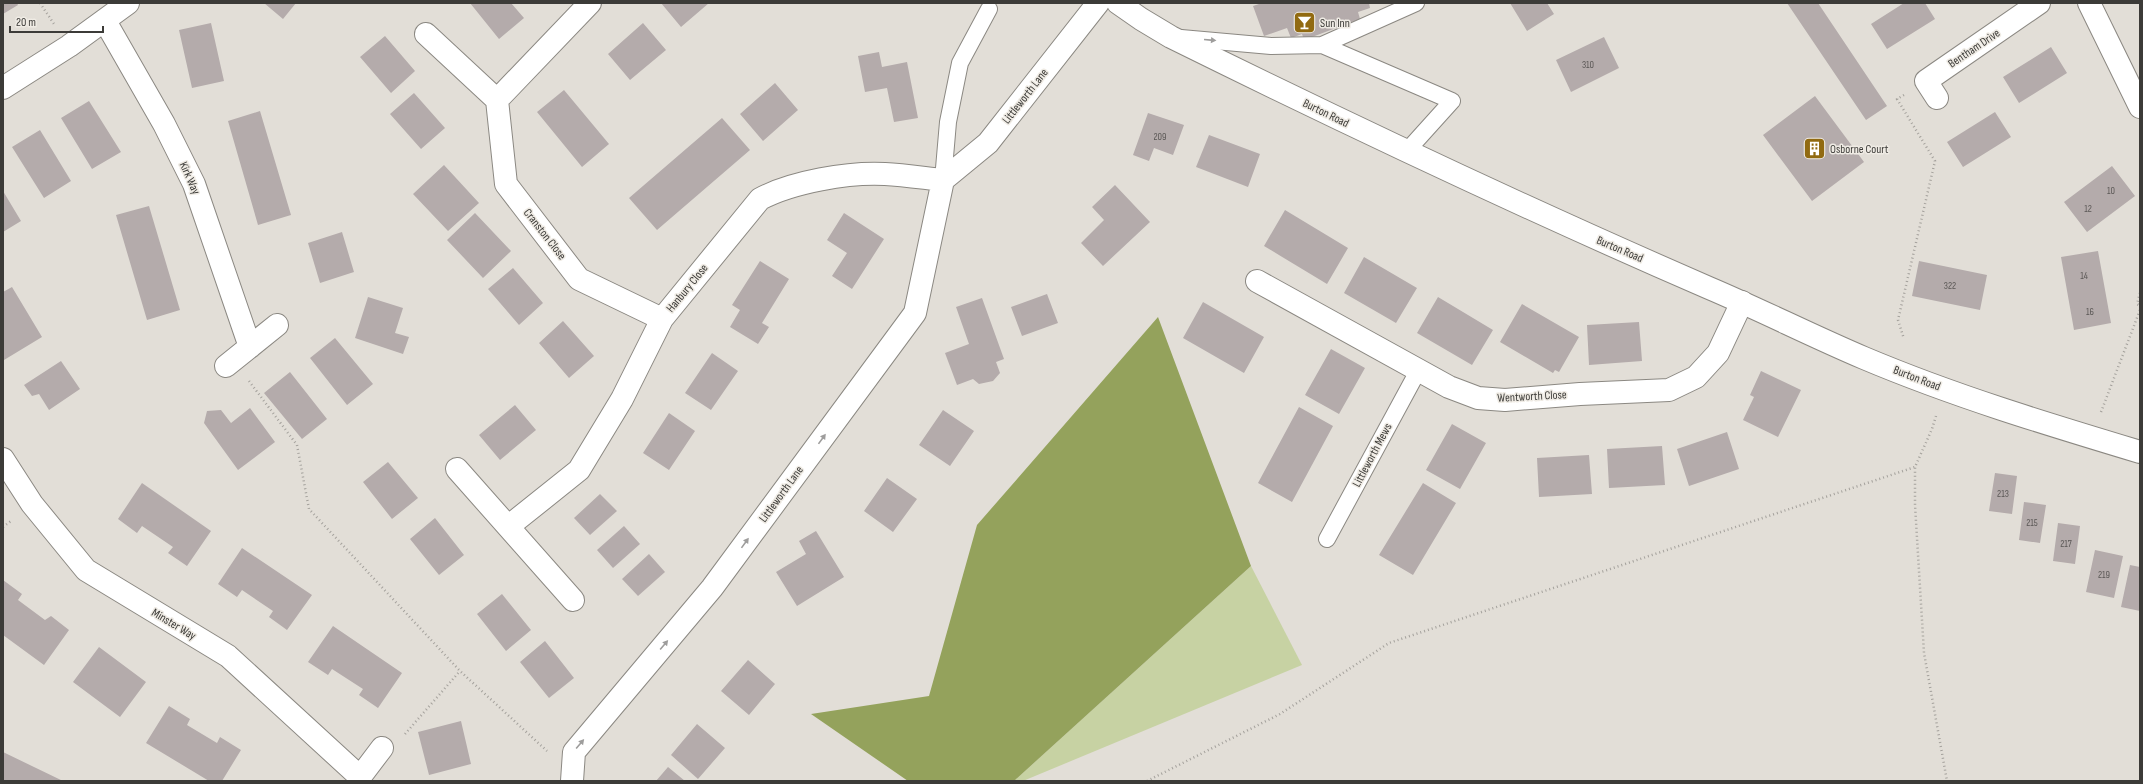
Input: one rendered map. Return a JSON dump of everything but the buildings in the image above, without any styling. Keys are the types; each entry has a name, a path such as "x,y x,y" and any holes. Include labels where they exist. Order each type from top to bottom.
{"street":[{"path":"3,88 105,21 128,3"},
{"path":"426,34 498,100 590,3"},
{"name":"Littleworth Lane","path":"572,781 574,752 712,588 915,313 943,180 988,142 1098,3"},
{"name":"Burton Road","path":"1118,3 1171,37 1406,152 1561,224 1742,302 1865,358 2015,415 2140,452"},
{"name":"Bentham Drive","path":"1931,89 2040,3"},
{"path":"2089,3 2140,107"},
{"name":"Kirk Way","path":"105,21 164,124 194,184 250,347"},
{"name":"Cranston Close","path":"498,100 506,184 579,278 662,319"},
{"name":"Hanbury Close","path":"509,526 580,470 622,399 662,319 760,199 777,190 806,182 884,174 943,180"},
{"name":"Wentworth Close","path":"1257,281 1449,387 1478,398 1505,400 1580,394 1669,390 1696,377 1718,353 1742,302"},
{"path":"229,363 277,325"},
{"name":"Minster Way","path":"3,459 32,504 86,570 228,656 358,779 382,748"},
{"path":"457,468 573,600"}],"lane":[{"path":"1171,37 1271,46 1322,45 1416,3"},
{"name":"Littleworth Lane","path":"943,180 948,122 960,63 989,9"},
{"path":"1322,45 1452,101 1406,152"},
{"name":"Littleworth Mews","path":"1327,539 1418,371"}],"path":[{"path":"1904,338 1898,320 1935,161 1897,99 1931,89"},
{"path":"2140,293 2137,304 2140,306"},
{"path":"2102,412 2140,310"},
{"path":"229,363 297,445 309,509 460,670 539,746"},
{"path":"1944,388 1932,429 1915,467 1924,653 1947,781"},
{"path":"1147,781 1280,714 1389,643 1915,467"},
{"path":"382,748 388,754 460,670"}],"green space":[{"path":"1158,317 1251,566 1014,781 908,781 811,714 929,696 977,525"},
{"path":"1251,566 1302,665 1023,781 1014,781"}],"place":[{"name":"Sun Inn","path":"1304,23"},
{"name":"Osborne Court","path":"1814,149"}]}
